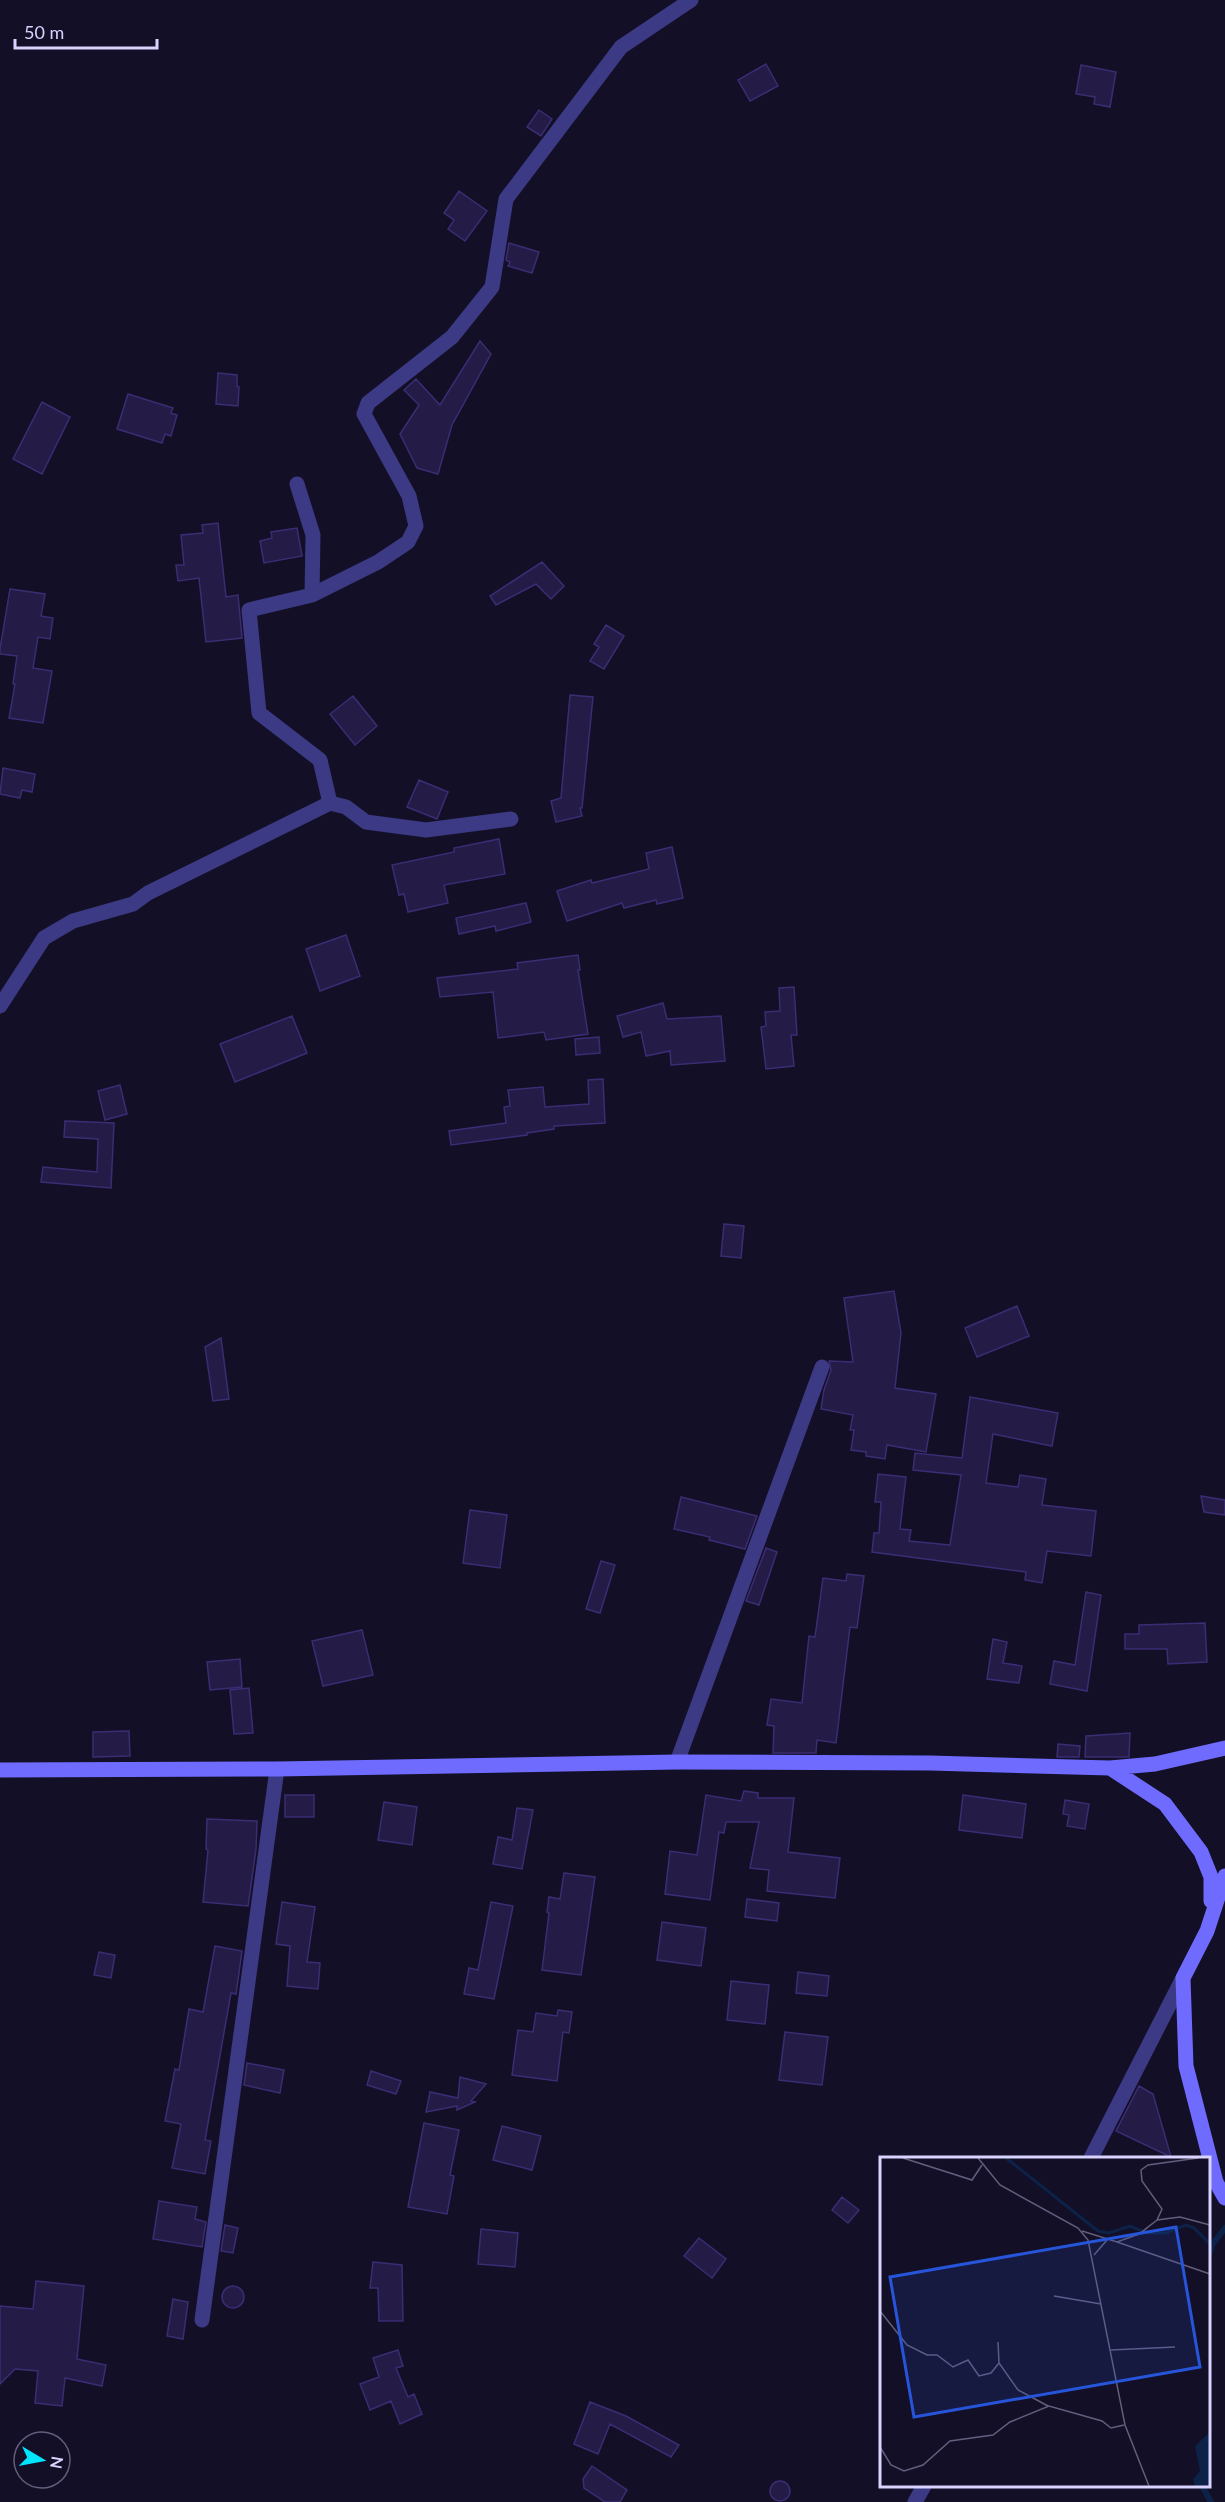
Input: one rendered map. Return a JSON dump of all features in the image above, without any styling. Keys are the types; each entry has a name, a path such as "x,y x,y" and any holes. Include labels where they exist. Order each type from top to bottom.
{"main road":[{"path":"0,1770 277,1769 677,1762 930,1763 1110,1768 1155,1764 1225,1748"},
{"path":"1110,1768 1165,1804 1201,1852 1211,1877 1212,1894 1207,1931"},
{"path":"1210,2157 1186,2066 1183,1978 1207,1931 1225,1876"},
{"path":"1210,2159 1216,2182 1225,2198"}],"street":[{"path":"330,803 321,760 259,713 249,610 312,595 378,562 408,542 416,526 409,495 364,414 368,403 452,337 492,287 506,199 621,47 691,0"},
{"path":"297,484 313,534 312,595"},
{"path":"0,1006 44,938 73,921 133,904 148,893 330,803 346,807 366,822 426,830 511,819"},
{"path":"677,1762 822,1367"},
{"path":"202,2320 277,1769"},
{"path":"1091,2157 1183,1978"},
{"path":"915,2502 923,2487"}],"building":[{"path":"766,64 778,86 750,101 738,80"},
{"path":"1081,65 1116,72 1110,107 1094,104 1095,97 1076,94"},
{"path":"539,110 552,119 541,136 527,127"},
{"path":"459,191 487,211 465,241 448,229 454,220 444,213"},
{"path":"509,243 539,252 532,273 508,266 510,262 506,260"},
{"path":"480,341 491,354 452,425 438,474 417,468 400,434 419,405 404,390 416,379 440,405"},
{"path":"218,373 237,375 238,406 216,404"},
{"path":"128,394 173,408 171,413 177,415 171,436 165,434 162,443 117,429"},
{"path":"42,402 70,417 42,474 13,459"},
{"path":"218,523 226,597 238,595 242,638 206,642 199,578 178,581 176,565 184,565 181,535 203,533 202,525"},
{"path":"297,528 302,556 264,563 260,541 272,538 271,532"},
{"path":"542,562 564,586 551,599 536,584 496,605 490,596"},
{"path":"10,589 45,594 41,616 53,618 50,639 38,637 33,668 52,671 43,723 9,718 17,656 0,654 0,649"},
{"path":"606,625 624,636 604,669 590,661 599,647 594,644"},
{"path":"570,695 593,697 582,808 580,808 582,816 556,822 551,801 561,798"},
{"path":"353,696 377,726 355,745 330,714"},
{"path":"3,768 35,774 32,792 22,790 20,798 0,794"},
{"path":"419,780 448,792 437,819 407,807"},
{"path":"499,839 505,874 444,885 448,903 408,912 404,894 399,895 392,865 454,852 454,848"},
{"path":"672,847 683,898 657,904 656,900 624,908 622,903 567,921 557,891 591,880 592,883 649,869 646,853"},
{"path":"526,903 531,922 496,931 495,926 459,934 456,918"},
{"path":"346,935 360,976 320,991 306,949"},
{"path":"578,955 580,970 578,970 588,1034 546,1040 544,1032 498,1038 493,992 440,997 437,978 518,969 517,963"},
{"path":"794,987 797,1035 791,1035 794,1066 766,1069 761,1027 766,1026 765,1012 780,1011 779,988"},
{"path":"663,1003 667,1019 721,1016 725,1061 671,1065 670,1051 646,1056 641,1032 623,1037 617,1016"},
{"path":"292,1016 307,1053 235,1082 220,1044"},
{"path":"599,1037 600,1053 576,1055 575,1039"},
{"path":"603,1079 605,1123 554,1126 554,1129 527,1133 527,1135 451,1145 449,1131 506,1123 504,1107 510,1106 508,1090 543,1087 545,1107 589,1104 588,1080"},
{"path":"120,1085 127,1114 105,1120 98,1091"},
{"path":"65,1121 114,1123 111,1188 41,1182 43,1167 97,1172 98,1139 64,1137"},
{"path":"724,1224 744,1226 741,1258 721,1256"},
{"path":"894,1291 901,1333 895,1388 936,1394 926,1452 887,1445 885,1459 866,1456 866,1452 851,1450 854,1430 850,1430 853,1415 821,1409 824,1390 831,1370 829,1361 853,1362 844,1298"},
{"path":"1017,1306 1029,1336 977,1357 965,1328"},
{"path":"221,1338 229,1399 213,1401 205,1347"},
{"path":"970,1397 1058,1413 1052,1446 993,1434 986,1483 1018,1487 1020,1475 1046,1479 1042,1505 1096,1511 1091,1556 1047,1551 1042,1583 1025,1580 1026,1572 872,1552 874,1533 879,1533 881,1502 875,1502 878,1474 906,1477 900,1529 911,1530 909,1541 950,1545 961,1475 913,1470 915,1453 962,1458"},
{"path":"1201,1496 1225,1500 1225,1515 1204,1512"},
{"path":"681,1497 757,1516 745,1549 709,1540 710,1537 674,1529"},
{"path":"470,1510 507,1515 500,1568 463,1563"},
{"path":"766,1548 777,1552 759,1605 746,1601"},
{"path":"601,1561 615,1565 600,1613 586,1609"},
{"path":"847,1574 864,1576 857,1628 850,1627 836,1743 817,1740 816,1753 773,1753 774,1726 767,1725 771,1699 802,1703 809,1636 815,1637 823,1578 846,1581"},
{"path":"1086,1592 1101,1595 1087,1691 1050,1684 1054,1661 1075,1665"},
{"path":"1205,1623 1207,1662 1168,1664 1167,1649 1125,1649 1125,1634 1139,1634 1139,1625"},
{"path":"362,1630 373,1675 323,1686 312,1641"},
{"path":"993,1639 1007,1642 1003,1663 1022,1666 1019,1683 987,1679"},
{"path":"240,1659 242,1687 210,1690 207,1662"},
{"path":"249,1688 253,1733 234,1734 230,1690"},
{"path":"129,1731 130,1756 93,1757 93,1732"},
{"path":"1130,1733 1129,1757 1085,1757 1086,1736"},
{"path":"1058,1744 1080,1746 1079,1757 1057,1757"},
{"path":"744,1791 758,1793 758,1798 794,1798 788,1852 840,1858 835,1898 767,1891 769,1870 750,1868 759,1822 726,1822 724,1833 719,1832 710,1900 665,1894 670,1851 697,1855 706,1795 741,1801"},
{"path":"285,1795 314,1795 314,1817 285,1817"},
{"path":"963,1795 1026,1804 1022,1838 959,1830"},
{"path":"1065,1800 1089,1804 1085,1829 1067,1826 1069,1815 1063,1814"},
{"path":"384,1802 417,1807 412,1845 378,1840"},
{"path":"517,1808 533,1810 522,1869 493,1864 498,1837 512,1840"},
{"path":"207,1819 257,1821 256,1849 248,1906 203,1902 208,1850 206,1849"},
{"path":"564,1873 595,1877 581,1975 542,1970 549,1897 560,1899"},
{"path":"747,1899 779,1903 777,1921 745,1917"},
{"path":"282,1902 315,1907 307,1962 320,1963 318,1989 287,1986 290,1946 276,1944"},
{"path":"491,1902 513,1906 494,1999 464,1994 469,1968 478,1970"},
{"path":"662,1922 706,1928 701,1966 657,1960"},
{"path":"215,1946 242,1951 236,1994 231,1993 205,2140 211,2141 205,2174 172,2168 181,2124 165,2121 175,2069 179,2070 189,2009 203,2012"},
{"path":"99,1952 115,1955 111,1978 94,1975"},
{"path":"798,1972 829,1976 827,1996 796,1993"},
{"path":"731,1981 769,1985 765,2024 727,2020"},
{"path":"558,2010 572,2012 569,2033 563,2032 557,2081 512,2075 518,2030 533,2032 536,2013 557,2016"},
{"path":"785,2032 828,2037 822,2085 779,2080"},
{"path":"247,2063 284,2070 280,2093 244,2085"},
{"path":"371,2071 401,2081 396,2094 367,2085"},
{"path":"460,2077 486,2084 471,2101 475,2102 457,2110 457,2106 426,2112 430,2092 458,2098"},
{"path":"1139,2086 1153,2094 1171,2157 1116,2131"},
{"path":"424,2123 459,2130 450,2175 454,2176 447,2214 408,2207"},
{"path":"502,2126 541,2136 532,2170 493,2160"},
{"path":"842,2197 859,2210 848,2223 832,2210"},
{"path":"159,2201 197,2207 195,2219 206,2222 202,2247 153,2239"},
{"path":"225,2225 238,2228 233,2253 221,2251"},
{"path":"481,2229 518,2233 515,2267 478,2264"},
{"path":"699,2238 726,2259 712,2278 684,2256"},
{"path":"373,2262 402,2265 403,2321 379,2321 378,2288 370,2288"},
{"path":"36,2281 84,2286 77,2359 106,2365 102,2386 65,2378 62,2406 35,2403 38,2371 15,2369 0,2384 0,2306 33,2309"},
{"path":"233,2286 241,2289 244,2297 241,2305 233,2308 225,2305 222,2297 225,2289"},
{"path":"173,2299 188,2302 183,2339 167,2336"},
{"path":"398,2350 403,2366 396,2368 408,2397 414,2394 422,2414 400,2424 391,2401 370,2410 360,2384 379,2377 373,2358"},
{"path":"590,2402 626,2416 679,2445 671,2457 610,2424 598,2454 574,2444"},
{"path":"592,2466 627,2490 620,2502 605,2502 584,2488 583,2479"},
{"path":"780,2481 787,2484 790,2491 787,2498 780,2501 773,2498 770,2491 773,2484"}],"waterway":[{"path":"1210,2252 1212,2245 1225,2228"},
{"path":"1203,2487 1211,2502"}]}
